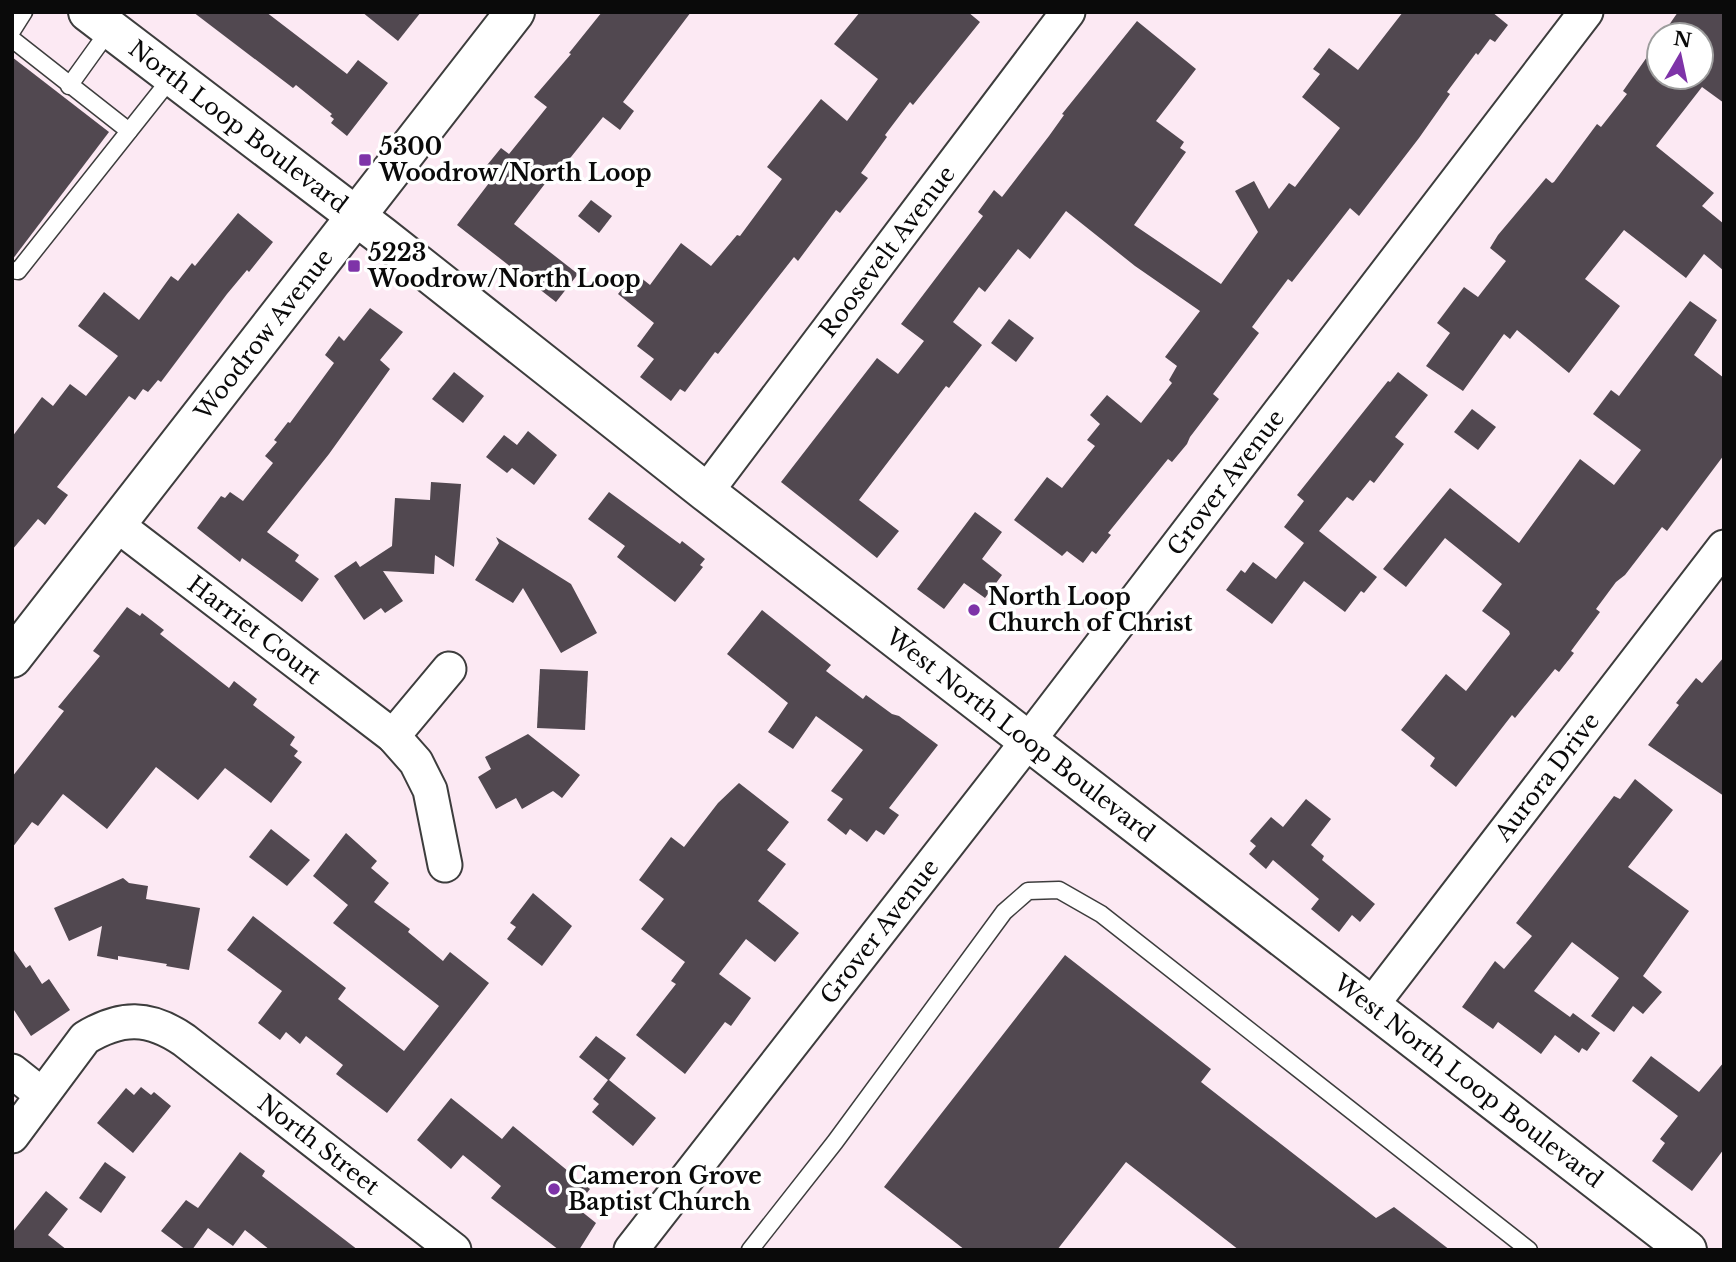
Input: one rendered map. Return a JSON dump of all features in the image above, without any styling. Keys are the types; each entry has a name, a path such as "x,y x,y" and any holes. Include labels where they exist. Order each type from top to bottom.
{"street":[{"name":"Woodrow Avenue","path":"12,658 516,12"},
{"name":"Roosevelt Avenue","path":"706,492 1068,12"},
{"name":"Grover Avenue","path":"631,1250 1028,741 1586,12"},
{"name":"North Loop Boulevard","path":"99,21 356,217"},
{"name":"West North Loop Boulevard","path":"356,217 706,492 1687,1250"},
{"name":"Harriet Court","path":"117,525 393,736 416,762 430,790 445,865"},
{"name":"Aurora Drive","path":"1371,1006 1724,547"},
{"path":"393,736 449,669"},
{"name":"North Street","path":"12,1136 85,1038 118,1022 152,1023 184,1040 454,1250"},
{"path":"12,1071 41,1094"}],"lane":[{"path":"12,31 24,12"},
{"path":"69,86 99,21"},
{"path":"12,39 129,131"},
{"path":"12,270 18,271 172,77"},
{"path":"750,1250 835,1142 1004,912 1028,891 1059,890 1101,914 1529,1250"}],"building":[{"path":"193,12 266,12 347,74 358,60 388,83 347,136 331,123 334,119 330,116 332,114 296,85 293,88"},
{"path":"362,12 421,12 398,41"},
{"path":"602,12 691,12 623,102 634,111 620,130 603,117 567,162 564,159 514,224 578,274 556,302 457,225 489,183 479,175 501,148 509,154 547,107 534,97"},
{"path":"860,12 968,12 980,22 913,105 910,102 885,135 887,137 861,173 868,178 840,213 836,210 798,261 794,257 718,354 715,352 685,392 680,389 671,401 640,377 654,359 637,346 654,323 618,294 635,273 650,285 681,243 711,266 737,235 740,236 782,179 767,167 821,99 847,121 878,79 834,44"},
{"path":"1403,12 1492,12 1508,25 1495,42 1490,39 1478,55 1476,53 1447,92 1450,94 1419,138 1359,216 1350,208 1292,282 1288,279 1252,327 1259,333 1213,394 1219,399 1187,444 1172,462 1168,459 1108,533 1111,535 1096,554 1092,551 1083,563 1067,551 1062,556 1014,520 1047,477 1062,488 1095,446 1087,440 1100,424 1090,415 1107,395 1141,423 1172,383 1169,380 1177,366 1165,357 1200,311 1135,266 1066,211 1030,259 1018,249 985,292 979,287 953,322 982,345 949,388 946,386 859,500 899,531 877,558 781,482 877,358 898,374 924,341 901,324 983,216 978,212 994,190 1002,197 1049,136 1064,115 1062,114 1137,21 1196,69 1156,121 1184,142 1180,148 1186,152 1134,225 1221,284 1258,232 1235,191 1254,181 1269,209 1289,183 1295,187 1340,128 1302,97 1320,74 1313,69 1329,48 1358,70"},
{"path":"1678,12 1724,12 1724,103 1708,91 1715,91 1715,21 1672,21"},
{"path":"12,57 109,132 12,260"},
{"path":"1645,60 1645,91 1699,91 1656,146 1714,193 1702,206 1724,224 1724,271 1704,254 1686,278 1624,230 1585,279 1620,306 1569,373 1517,330 1510,339 1504,334 1463,391 1426,366 1450,333 1437,323 1464,287 1478,297 1506,261 1490,248 1498,235 1546,178 1554,182 1597,124 1601,127 1627,94 1623,91"},
{"path":"591,200 612,216 599,233 578,216"},
{"path":"238,213 273,242 227,294 161,382 158,380 148,392 143,389 135,400 129,396 57,487 68,495 45,525 38,519 12,550 12,437 42,397 53,406 70,384 86,396 118,356 78,326 104,292 139,320 171,276 178,281 192,263 195,266"},
{"path":"1690,301 1717,320 1694,355 1724,378 1724,455 1667,531 1662,527 1625,575 1616,582 1596,609 1600,612 1559,672 1555,669 1515,718 1512,715 1456,787 1430,766 1435,758 1401,730 1446,674 1466,691 1510,634 1482,611 1502,584 1445,538 1406,587 1383,569 1450,488 1519,543 1580,459 1614,485 1641,450 1593,414 1611,390 1619,396"},
{"path":"370,308 403,332 380,360 390,369 329,454 267,532 299,555 295,561 319,579 302,602 242,558 240,562 197,528 221,496 225,498 230,492 243,501 273,463 265,456 277,442 274,440 288,422 290,423 334,363 325,355 339,336 344,341"},
{"path":"1009,319 1034,338 1016,362 991,343"},
{"path":"454,372 484,396 463,423 432,399"},
{"path":"1398,372 1428,395 1395,437 1404,444 1374,483 1370,480 1353,501 1347,497 1319,531 1377,577 1364,593 1361,591 1345,612 1304,581 1272,624 1226,590 1241,570 1245,573 1253,562 1276,579 1304,543 1284,527 1304,501 1297,495"},
{"path":"1472,409 1496,427 1478,450 1454,432"},
{"path":"528,431 557,455 534,485 512,468 507,473 486,457 504,435 517,445"},
{"path":"431,482 461,484 454,567 435,555 434,574 383,571 403,601 385,613 381,608 364,620 334,576 356,561 360,567 392,546 395,498 430,500"},
{"path":"609,492 705,559 700,565 703,567 675,602 617,557 625,546 588,519"},
{"path":"975,512 1002,532 982,559 1002,575 985,598 964,583 944,609 917,589"},
{"path":"496,537 571,584 597,633 561,653 523,588 513,603 475,580 499,543"},
{"path":"127,607 140,616 142,613 164,630 160,634 229,688 234,681 257,699 253,705 295,737 290,745 298,751 294,756 302,762 271,803 225,768 198,800 156,767 107,829 63,794 38,826 32,822 12,848 12,777 64,711 58,707 100,656 93,651"},
{"path":"762,610 831,665 826,671 863,699 866,695 938,745 889,808 899,815 884,835 876,830 867,842 850,829 846,835 827,820 843,799 831,791 863,750 816,716 793,749 768,732 788,703 727,654"},
{"path":"1724,657 1724,796 1648,745 1696,678 1702,683"},
{"path":"540,669 588,671 585,730 537,728"},
{"path":"528,734 580,775 562,798 553,791 522,809 516,798 496,809 478,777 491,769 485,757"},
{"path":"1635,779 1673,810 1628,867 1689,911 1643,976 1662,992 1643,1014 1633,1006 1614,1032 1591,1016 1619,978 1572,942 1534,991 1570,1017 1573,1013 1600,1033 1587,1051 1582,1048 1579,1053 1555,1035 1541,1054 1498,1022 1493,1029 1462,1007 1495,961 1504,969 1532,936 1516,923 1614,796 1620,799"},
{"path":"739,783 789,822 767,850 786,864 758,901 799,933 775,962 746,939 719,974 751,998 731,1026 725,1022 685,1074 636,1035 676,984 671,981 685,962 641,929 664,899 639,880 671,837 684,847 718,803"},
{"path":"1306,799 1331,819 1311,845 1324,856 1322,860 1375,904 1360,922 1352,915 1339,932 1311,909 1319,899 1273,860 1266,869 1249,854 1256,846 1250,841 1271,817 1283,827"},
{"path":"271,829 310,860 287,886 249,857"},
{"path":"346,833 377,861 371,868 389,883 374,902 410,929 408,932 443,961 450,952 489,983 387,1113 336,1074 343,1065 306,1036 300,1044 286,1032 280,1040 258,1023 282,991 227,950 253,916 346,988 338,999 404,1051 439,1006 333,923 348,905 313,876"},
{"path":"123,878 129,883 148,886 146,899 200,908 189,970 118,956 118,960 97,956 102,926 69,941 54,908"},
{"path":"533,893 572,926 542,966 507,939 516,927 510,923"},
{"path":"12,948 26,968 30,965 42,984 49,979 70,1010 31,1036 12,1007"},
{"path":"1065,955 1211,1069 1201,1082 1376,1218 1394,1207 1450,1250 1239,1250 1126,1162 1057,1250 965,1250 884,1187"},
{"path":"596,1036 626,1058 609,1080 656,1118 633,1146 592,1112 599,1104 593,1099 608,1080 579,1057"},
{"path":"1651,1056 1699,1092 1724,1062 1724,1149 1692,1191 1652,1161 1665,1143 1660,1139 1678,1116 1632,1081"},
{"path":"141,1087 151,1095 154,1092 171,1106 133,1153 97,1123 126,1088 134,1095"},
{"path":"451,1098 502,1139 513,1126 590,1189 576,1207 596,1223 579,1250 559,1250 491,1198 501,1186 463,1155 451,1169 417,1140"},
{"path":"240,1152 265,1171 262,1176 358,1250 270,1250 245,1230 233,1246 208,1228 192,1250 186,1250 161,1231 186,1200 198,1208"},
{"path":"105,1162 126,1177 101,1213 79,1198"},
{"path":"46,1191 68,1209 48,1235 67,1250 12,1250 12,1233"}],"place":[{"name":"5300 Woodrow/North Loop","path":"365,160"},
{"name":"5223 Woodrow/North Loop","path":"354,266"},
{"name":"North Loop Church of Christ","path":"974,610"},
{"name":"Cameron Grove Baptist Church","path":"554,1189"}]}
